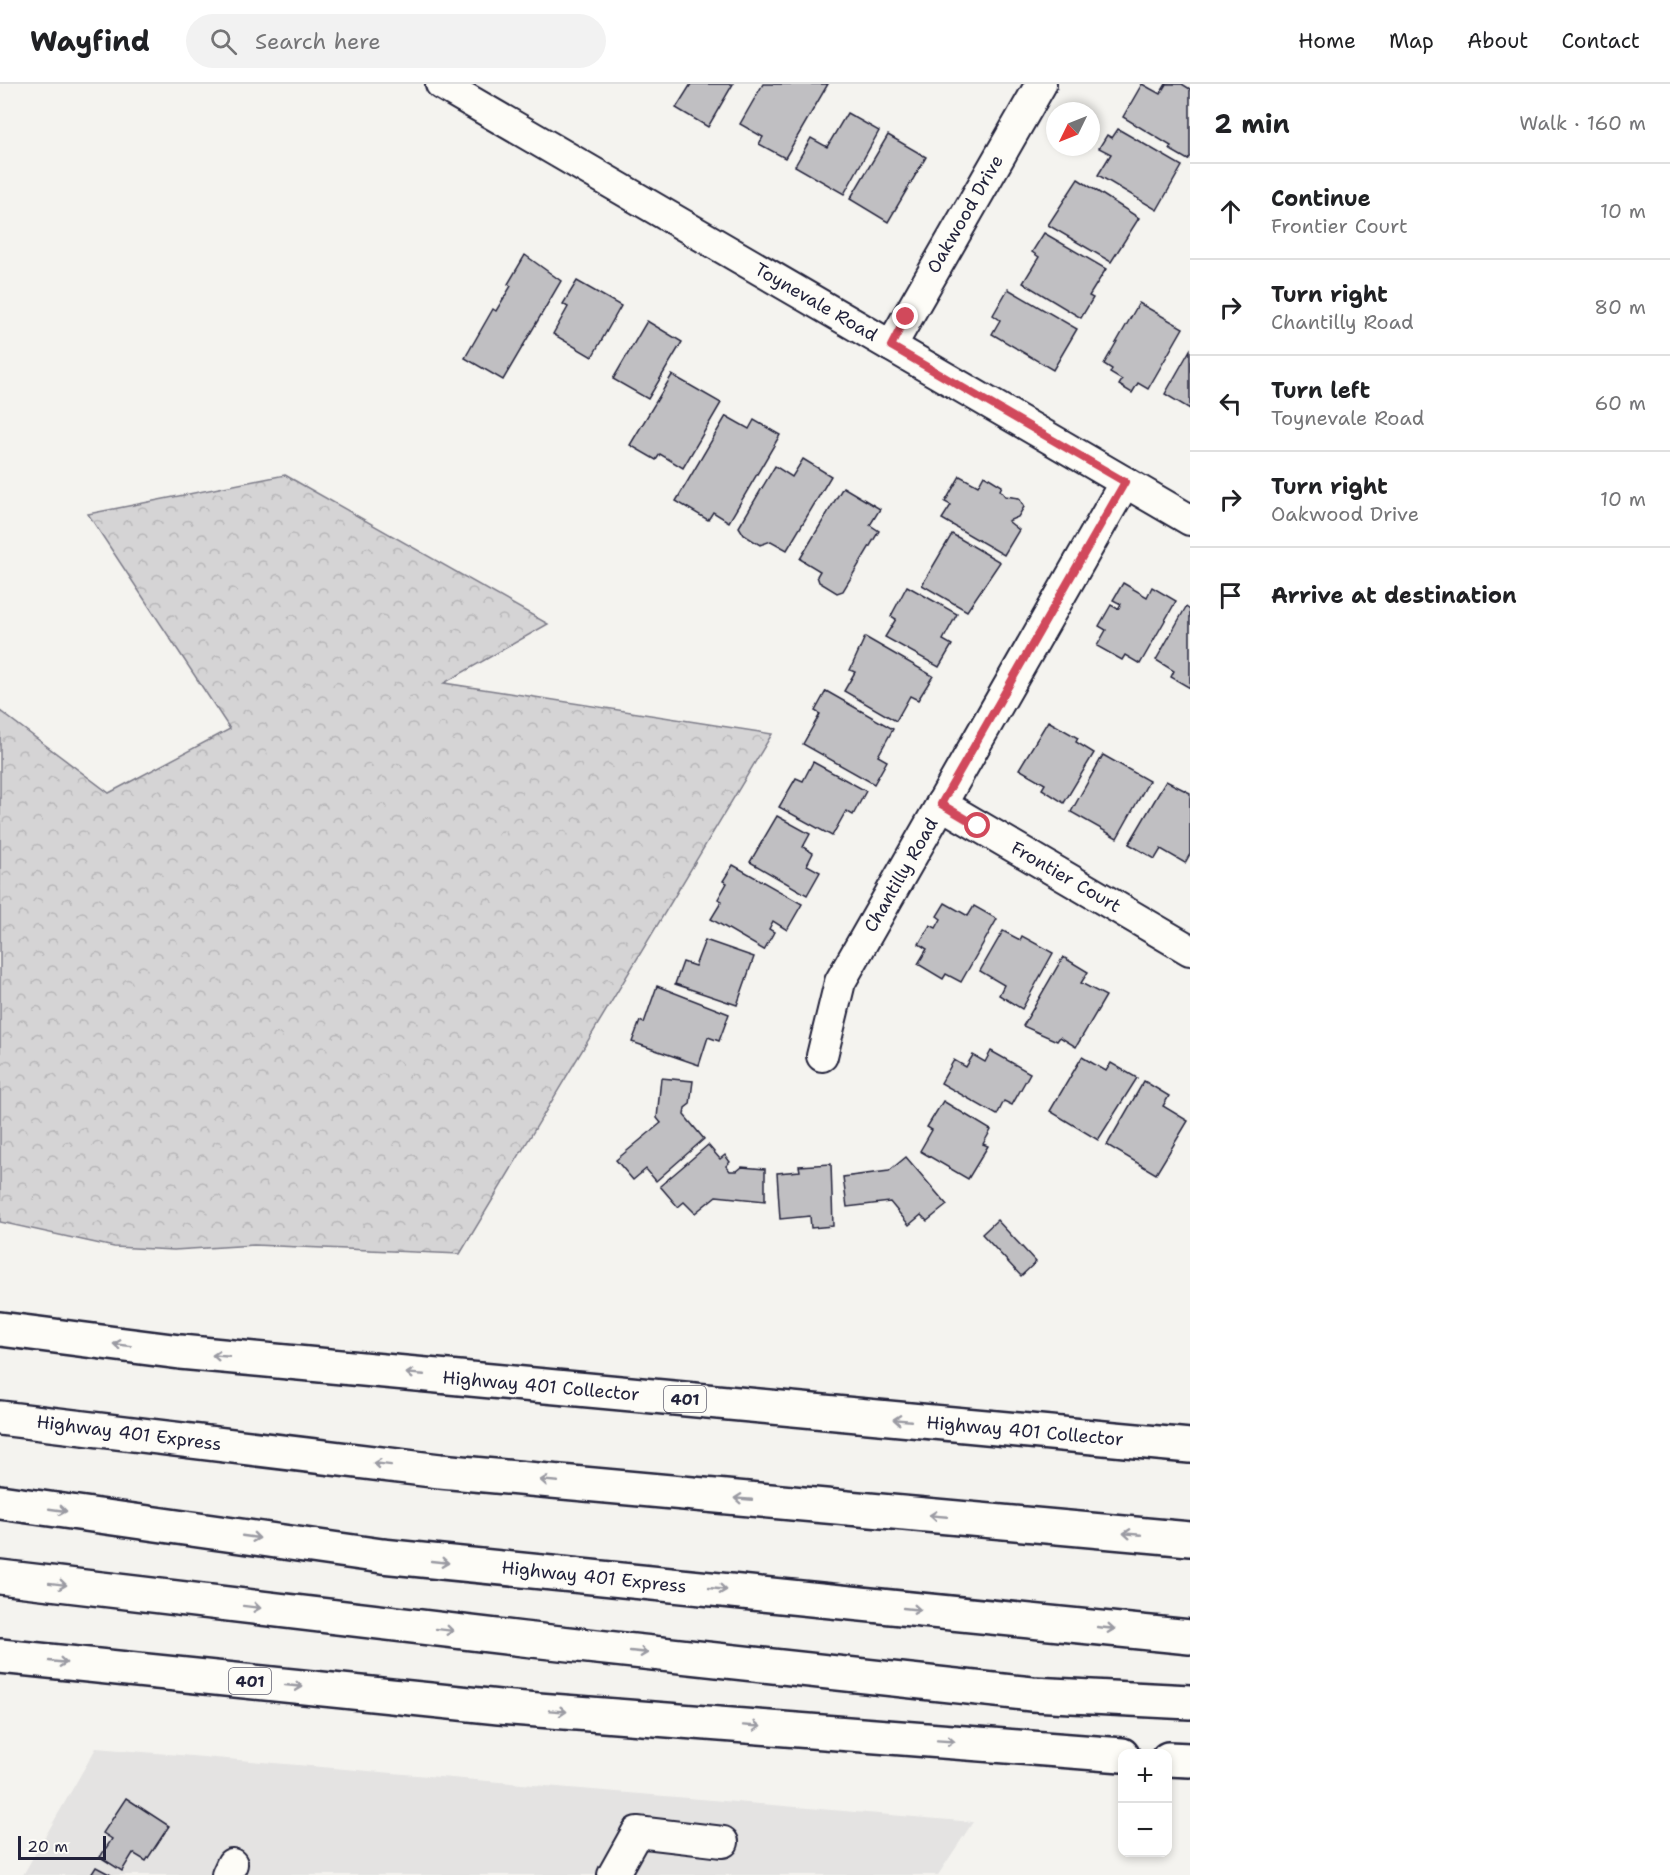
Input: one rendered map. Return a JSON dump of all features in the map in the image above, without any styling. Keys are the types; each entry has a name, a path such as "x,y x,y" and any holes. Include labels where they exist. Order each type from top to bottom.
{"highway":[{"name":"Highway 401 Collector","path":"0,1329 191,1354 1190,1446"},
{"name":"Highway 401 Express","path":"0,1418 440,1471 1190,1539"},
{"name":"Highway 401 Express","path":"0,1502 382,1556 1190,1637"},
{"path":"0,1577 523,1639 1032,1694 1190,1702"},
{"name":"401","path":"0,1656 499,1707 1118,1755"},
{"path":"1172,1759 1190,1760"}],"street":[{"name":"Toynevale Road","path":"441,84 1190,520"},
{"name":"Oakwood Drive","path":"891,346 1041,84"},
{"name":"Chantilly Road","path":"822,1056 840,982 1125,482"},
{"name":"Frontier Court","path":"941,804 1190,950"},
{"path":"613,1875 637,1832 723,1842"}],"shaded area":[{"path":"96,1748 973,1822 938,1875 23,1875"}],"green space":[{"path":"285,475 548,624 444,683 772,734 460,1254 254,1245 174,1250 114,1247 0,1222 0,711 109,793 230,729 88,514"}],"building":[{"path":"691,84 733,84 708,127 676,108"},
{"path":"763,84 828,84 785,158 759,144 763,137 740,124"},
{"path":"1142,84 1160,94 1166,84 1182,84 1190,89 1190,157 1188,160 1169,149 1171,146 1123,117"},
{"path":"847,113 879,131 844,194 795,166 811,138 827,147"},
{"path":"1118,129 1182,166 1157,210 1098,175 1111,154 1100,146 1107,135 1112,138"},
{"path":"888,135 926,157 888,222 850,199"},
{"path":"1078,179 1139,218 1111,262 1048,225"},
{"path":"1044,233 1106,269 1089,296 1093,298 1081,318 1023,283 1039,257 1032,252"},
{"path":"525,255 561,281 503,380 465,358 493,309 496,311 511,286 508,284"},
{"path":"577,281 621,306 592,357 553,334 568,307 563,304"},
{"path":"1008,289 1077,329 1053,370 992,334 1000,320 993,315"},
{"path":"1139,303 1183,328 1148,389 1138,383 1132,393 1119,385 1122,380 1110,373 1112,369 1104,364"},
{"path":"647,321 682,342 648,399 613,379"},
{"path":"1190,350 1190,409 1165,394"},
{"path":"672,375 721,403 683,468 660,454 656,460 630,445"},
{"path":"726,416 749,429 754,420 780,435 729,522 713,512 708,520 676,501"},
{"path":"803,459 831,476 787,550 771,541 760,545 744,535 739,527 775,466 792,477"},
{"path":"984,475 1002,486 1000,490 1005,496 1019,498 1024,507 1018,517 1008,521 1019,530 1004,555 942,519 951,505 945,502 960,476 978,486"},
{"path":"843,487 880,509 870,525 879,531 843,591 837,593 819,582 817,576 820,571 800,559"},
{"path":"952,534 1000,562 967,611 922,585"},
{"path":"1123,583 1147,597 1152,587 1176,601 1140,664 1125,655 1122,660 1097,646 1106,630 1099,626 1111,605 1118,609 1121,604 1113,600"},
{"path":"907,586 957,614 943,640 952,645 939,667 885,637 896,619 891,616"},
{"path":"1186,607 1190,610 1190,688 1171,677 1174,671 1156,660"},
{"path":"865,637 933,676 918,700 910,696 896,721 844,691 855,672 850,670"},
{"path":"826,691 893,729 878,756 887,761 874,784 803,744 820,714 815,711"},
{"path":"1048,721 1078,738 1076,742 1094,753 1064,803 1042,789 1045,784 1019,769"},
{"path":"1103,755 1149,781 1117,838 1071,812"},
{"path":"813,762 866,791 853,815 846,811 832,836 779,807 796,778 803,781"},
{"path":"1166,781 1190,793 1190,854 1185,863 1161,849 1155,859 1129,844"},
{"path":"777,816 810,834 803,847 813,853 807,865 820,872 807,895 750,862"},
{"path":"733,865 802,904 787,930 773,921 769,929 774,932 764,950 711,919 722,901 718,899 727,883 723,881"},
{"path":"945,903 968,916 974,906 997,919 961,982 946,974 943,979 918,964 927,949 919,944 930,925 936,928 941,919 937,916"},
{"path":"1003,931 1020,940 1022,936 1053,953 1022,1009 999,995 1004,985 980,971"},
{"path":"705,940 754,957 737,1005 675,984 683,962 695,966"},
{"path":"1063,957 1088,972 1081,983 1106,996 1076,1047 1060,1037 1057,1041 1023,1026"},
{"path":"657,986 729,1014 719,1041 708,1037 699,1065 632,1042 640,1021 644,1023"},
{"path":"991,1051 1030,1073 1012,1105 1004,1101 997,1115 941,1083 954,1060 966,1067 973,1055 985,1062"},
{"path":"1082,1057 1106,1071 1111,1063 1137,1078 1098,1140 1050,1111"},
{"path":"661,1078 693,1081 690,1104 685,1108 684,1115 704,1139 656,1181 646,1169 633,1180 616,1160 661,1123 657,1118"},
{"path":"1144,1081 1169,1096 1163,1106 1188,1121 1156,1174 1107,1145"},
{"path":"943,1101 991,1130 983,1144 988,1146 968,1179 920,1151 932,1130 927,1127"},
{"path":"708,1145 720,1159 725,1155 730,1162 726,1166 730,1171 737,1171 742,1167 765,1169 765,1201 716,1196 695,1213 684,1202 678,1207 660,1186"},
{"path":"906,1157 947,1205 927,1221 921,1215 909,1225 890,1202 847,1207 843,1177 889,1171"},
{"path":"831,1164 833,1226 811,1228 810,1216 780,1219 777,1173 800,1171 799,1166"},
{"path":"997,1220 1036,1262 1021,1276 982,1234"},
{"path":"126,1798 169,1826 146,1861 133,1853 122,1871 100,1857 112,1839 103,1833"},
{"path":"96,1867 111,1875 91,1875"}],"route":[{"path":"906,317 891,346 1125,482 941,804 978,826"}]}
